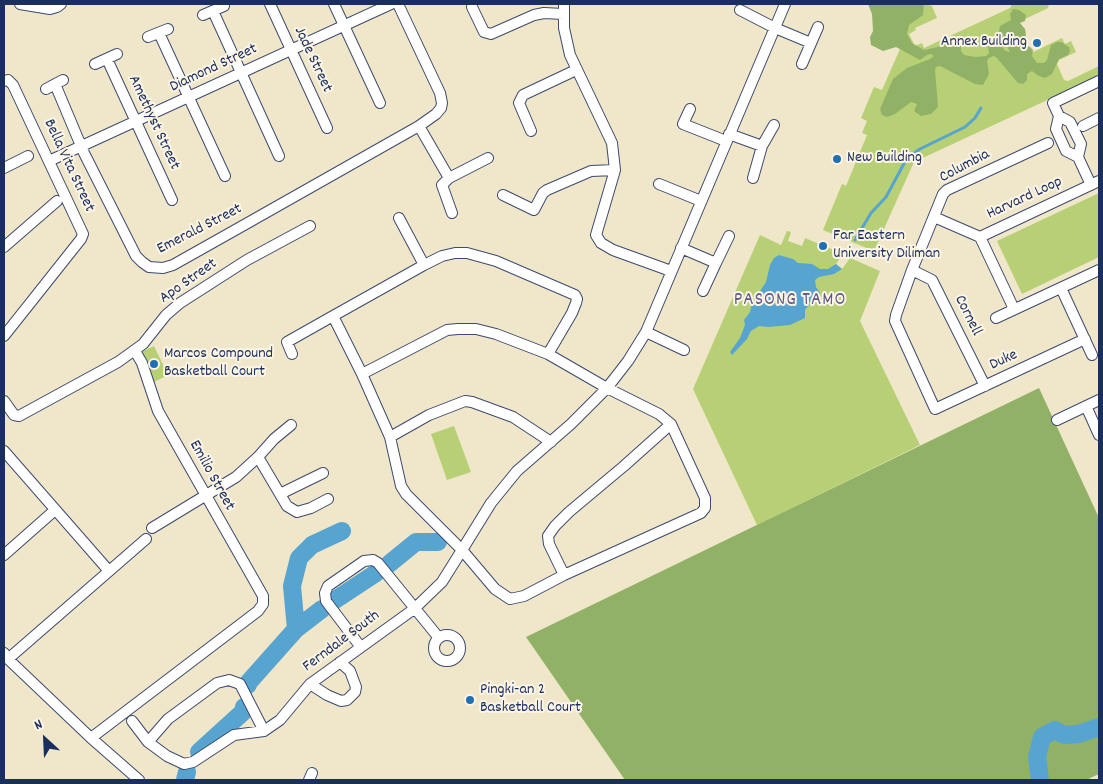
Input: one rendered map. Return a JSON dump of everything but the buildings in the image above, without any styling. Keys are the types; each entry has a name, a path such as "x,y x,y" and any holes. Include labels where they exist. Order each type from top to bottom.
{"street":[{"path":"20,4 50,9 61,4"},
{"name":"Jade Street","path":"270,4 327,128"},
{"path":"334,4 380,103"},
{"name":"Diamond Street","path":"49,161 391,4"},
{"name":"Emerald Street","path":"54,85 81,147 136,256 149,267 163,268 173,265 419,126 436,114 442,104 440,93 398,4"},
{"name":"Ferndale South","path":"264,731 280,720 310,684 360,646 414,609 442,582 491,504 517,471 551,442 607,388 628,361 646,332 785,4"},
{"path":"224,6 208,13 241,73 279,156"},
{"path":"472,6 482,28 487,34 534,15 563,9 566,42 576,70 612,142 615,170 596,235 601,243 612,250 671,272"},
{"path":"740,10 774,28 811,43"},
{"path":"802,64 818,27"},
{"path":"148,37 163,31 188,97 225,176"},
{"path":"95,64 117,54"},
{"name":"Amethyst Street","path":"107,58 172,200"},
{"path":"531,131 519,103 523,95 576,70"},
{"name":"Bella Vita Street","path":"4,81 8,80 13,85 83,234 4,336"},
{"path":"1078,157 1081,144 1070,122 1059,116 1053,103 1099,81"},
{"path":"690,109 683,124 762,146"},
{"path":"1059,116 1056,129 1066,151 1078,157 1095,183"},
{"path":"1083,126 1099,118"},
{"path":"753,178 762,146 774,125"},
{"path":"419,126 449,178"},
{"name":"Columbia","path":"935,409 895,321 912,270 943,194 947,190 1048,143"},
{"path":"4,168 28,156"},
{"path":"452,213 442,186 449,178 488,158"},
{"path":"503,195 534,210 543,193 547,190 591,172 615,170"},
{"name":"Harvard Loop","path":"1014,309 980,237 1095,183"},
{"path":"659,184 700,201"},
{"path":"4,247 57,201"},
{"path":"934,216 980,237"},
{"path":"399,218 424,265"},
{"name":"Apo Street","path":"4,401 16,416 32,410 135,351 166,315 180,303 247,260 310,226"},
{"path":"703,291 729,236"},
{"path":"681,248 716,263"},
{"path":"292,354 287,342 442,256 467,253 496,261 575,295 577,299 574,308 548,354"},
{"name":"Cornell","path":"912,270 932,280 984,386"},
{"path":"996,318 1099,270"},
{"path":"1061,288 1092,354"},
{"path":"333,316 362,374 390,437 401,486 406,494 462,550 495,589 510,599 524,596 701,513 705,508 705,498 671,424 659,414 607,388 548,354 496,334 476,329 447,330 362,374"},
{"path":"646,332 684,350"},
{"name":"Duke","path":"935,409 1085,339"},
{"name":"Emilio Street","path":"91,738 258,611 263,604 263,596 158,411 142,362 135,351"},
{"path":"1057,420 1099,400"},
{"path":"390,437 429,414 465,401 513,417 551,442"},
{"path":"1086,406 1099,435"},
{"path":"564,576 549,544 548,536 568,512 671,424"},
{"path":"152,528 236,477 274,439 291,425"},
{"path":"5,454 109,571"},
{"path":"258,457 287,506 297,512 328,499"},
{"path":"280,494 323,473"},
{"path":"4,555 55,510"},
{"path":"139,780 91,738 6,656 146,539"},
{"path":"360,646 326,601 325,593 328,586 364,561 373,560 378,563 439,638"},
{"path":"310,684 327,695 341,701 346,700 355,692 356,687 350,671 340,662"},
{"path":"132,721 148,742 166,756 184,764 193,762 234,735 264,731 240,684 229,680 217,683 168,719 148,742"}],"green space":[{"path":"868,4 924,4 923,15 909,25 907,34 912,43 924,50 942,46 952,37 961,42 961,51 964,55 986,56 989,53 988,46 992,40 997,39 1005,51 1010,52 999,31 1000,26 1011,20 1010,14 1013,9 1019,10 1026,15 1025,21 1020,23 1025,29 1024,41 1026,46 1033,50 1032,56 1037,63 1044,63 1047,60 1051,45 1057,42 1061,42 1069,47 1070,51 1068,55 1059,59 1052,74 1045,78 1032,71 1027,74 1027,80 1023,84 1018,83 996,57 993,56 987,61 989,74 983,85 975,84 940,66 936,67 938,107 931,114 921,116 914,111 917,104 911,102 895,114 887,117 882,115 880,109 893,79 907,68 934,56 931,54 927,55 920,60 896,47 883,51 871,45 870,37 873,31 872,14"},
{"path":"881,4 925,4 932,6 937,18 915,28 916,30 909,34 915,46 922,43 924,48 1010,8 1012,4 1049,4 1048,8 1021,21 1019,25 1025,56 1062,38 1065,44 1071,41 1076,52 1059,60 1057,64 1064,80 1068,81 1099,66 1099,76 914,162 874,251 823,230 842,184 846,186 867,135 862,133 867,121 861,118 874,87 882,90 903,42"},
{"path":"1099,193 1099,257 1022,294 997,241"},
{"path":"787,231 791,232 788,241 802,246 805,238 843,254 836,264 842,269 850,258 880,271 860,321 920,445 757,525 693,389 760,235 781,245"},
{"name":"Marcos Compound Basketball Court","path":"154,346 168,375 154,382 139,353"},
{"path":"1039,388 1099,518 1099,774 1086,780 625,780 526,637"},
{"path":"454,426 471,472 447,480 431,434"}],"water":[{"path":"779,255 793,259 798,263 812,264 820,269 828,269 836,264 842,269 834,274 819,277 815,280 816,287 820,293 816,301 805,310 805,318 790,325 759,326 751,331 747,339 732,355 730,352 740,338 745,325 744,320 750,312 752,303 766,282 770,265 774,258"}],"waterway":[{"path":"855,240 871,213 886,197 907,158 920,149 965,127 975,118 981,108"},
{"path":"296,629 292,586 299,558 312,545 342,531"},
{"path":"389,564 416,542 438,542"},
{"path":"335,600 376,573"},
{"path":"248,685 296,629 322,609"},
{"path":"199,752 243,712 244,707"},
{"path":"1040,780 1037,757 1042,737 1055,730 1064,735 1079,734 1099,727"},
{"path":"185,780 187,772"}],"place":[{"name":"Annex Building","path":"1037,43"},
{"name":"New Building","path":"837,159"},
{"name":"Far Eastern University Diliman","path":"823,246"},
{"name":"Marcos Compound Basketball Court","path":"154,364"},
{"name":"Pingki-an 2 Basketball Court","path":"470,700"}],"district":[{"name":"PASONG TAMO","path":"790,301"}]}
